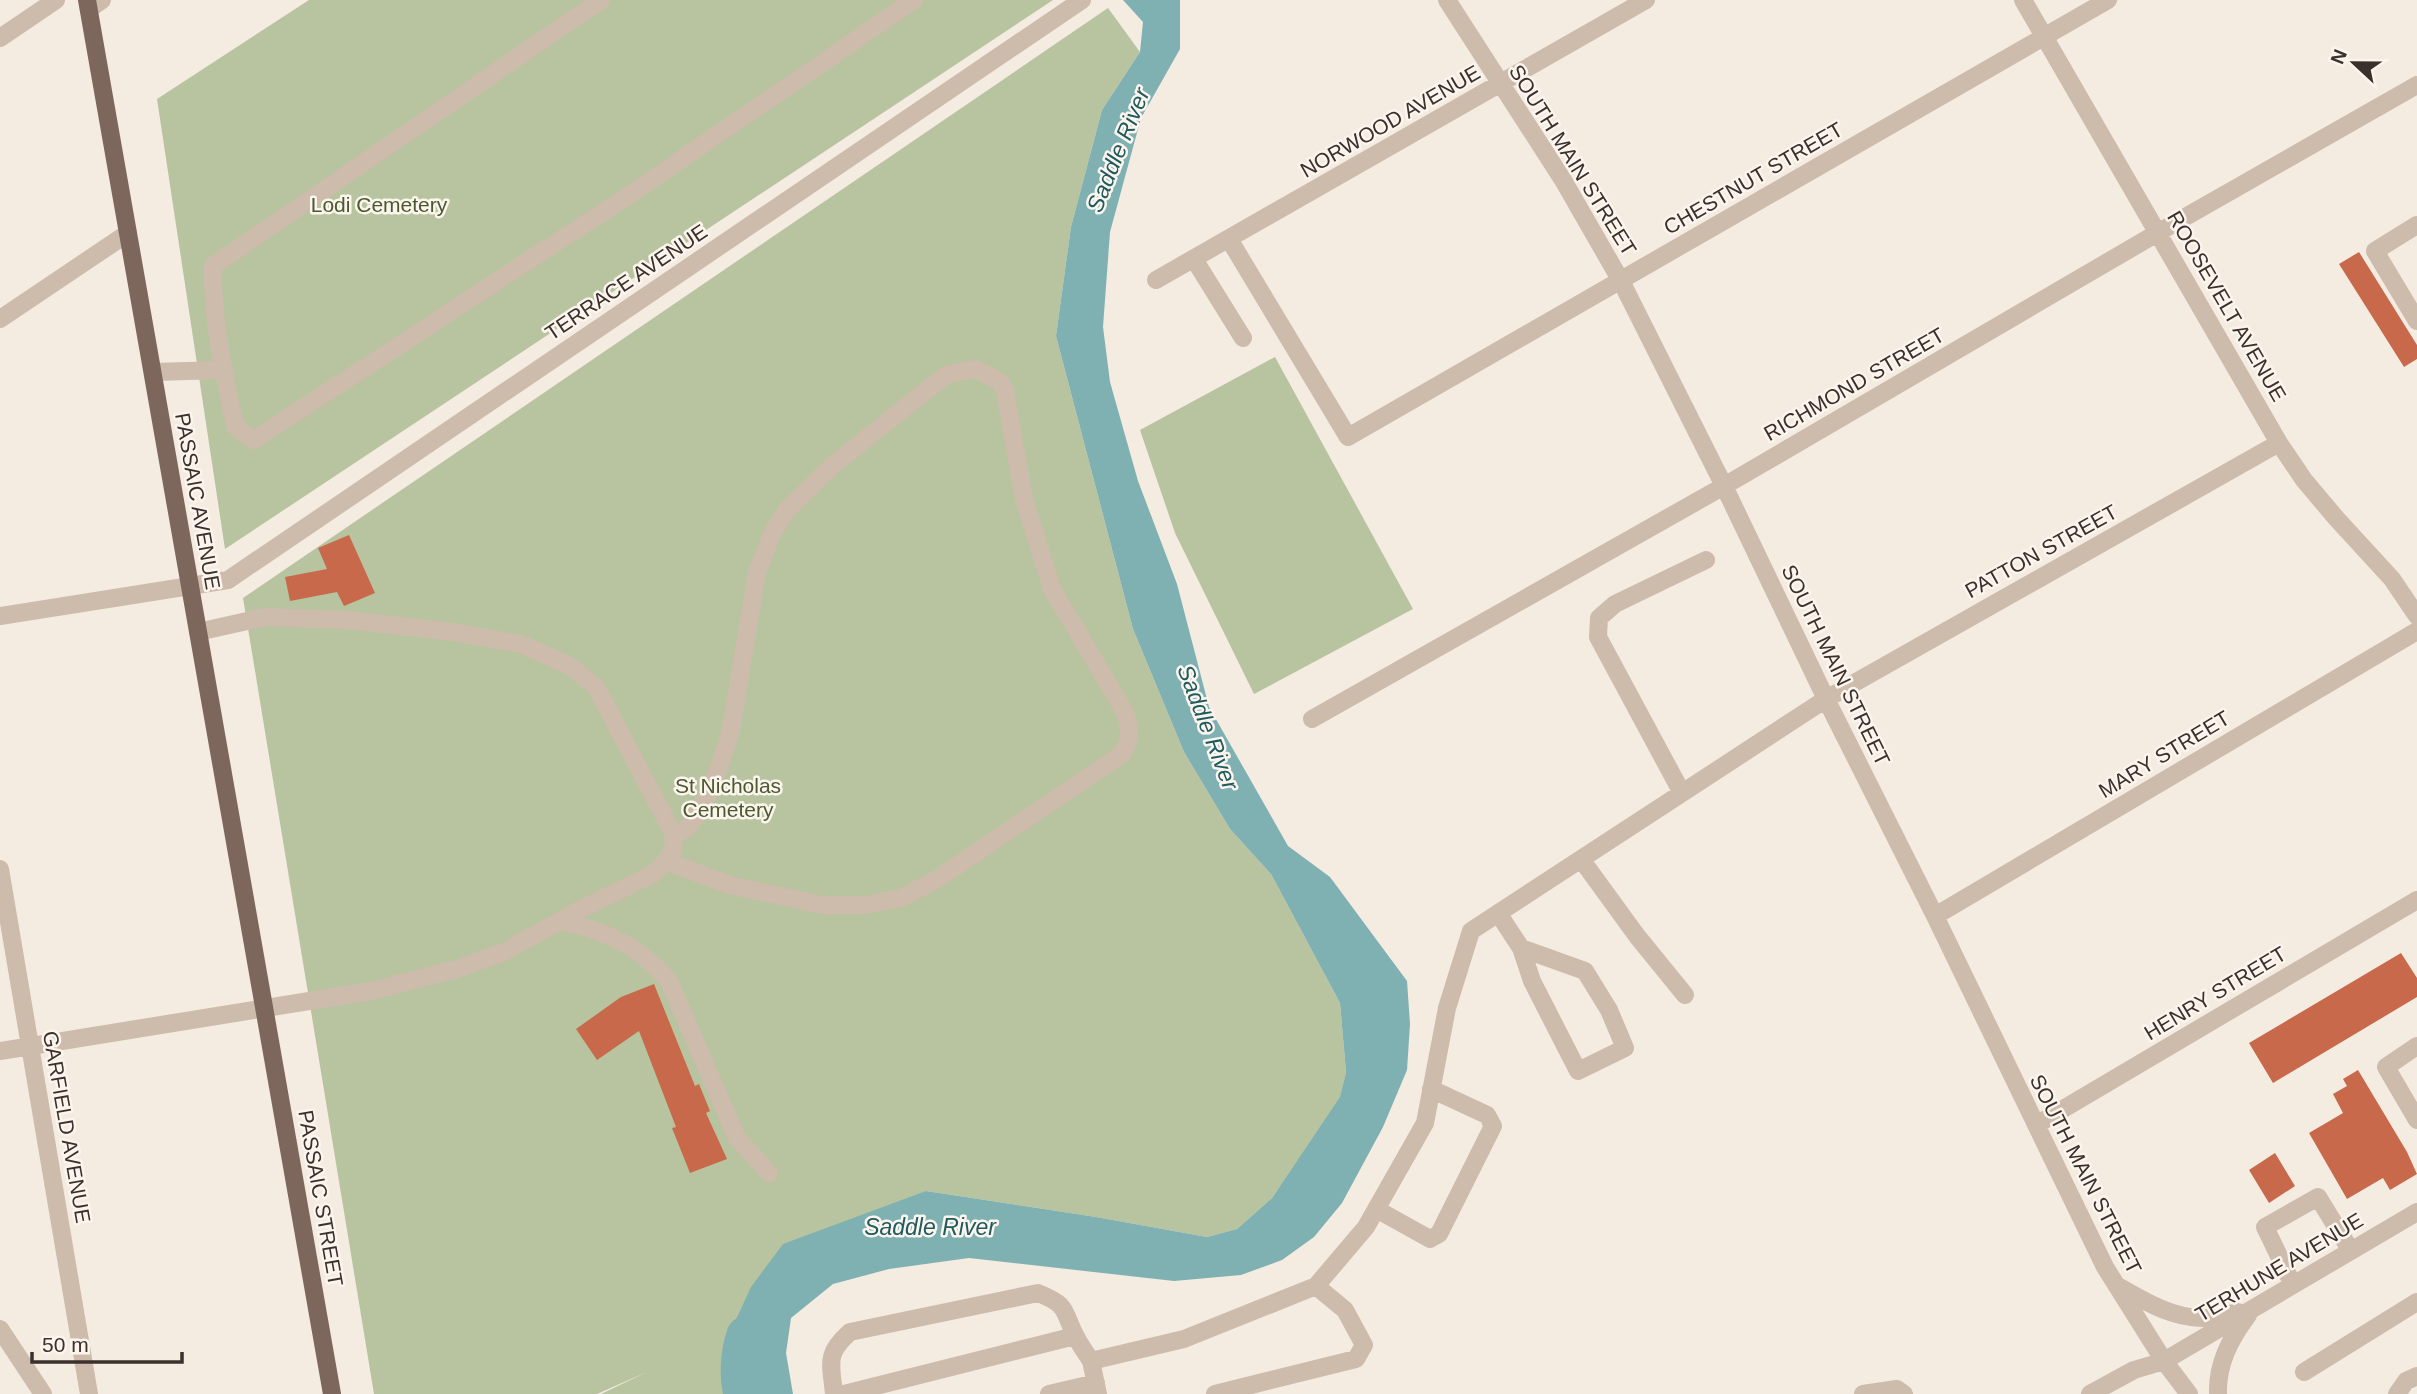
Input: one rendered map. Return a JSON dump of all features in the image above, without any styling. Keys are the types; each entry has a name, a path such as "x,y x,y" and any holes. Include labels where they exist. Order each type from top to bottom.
{"main road":[{"name":"PASSAIC AVENUE","path":"92,3 128,233 265,1010"},
{"name":"PASSAIC STREET","path":"265,1010 332,1394"}],"street":[{"path":"0,38 56,0"},
{"path":"601,0 213,266 223,370 235,426 254,440 635,191 914,0"},
{"name":"TERRACE AVENUE","path":"0,617 228,580 1082,0"},
{"name":"SOUTH MAIN STREET","path":"1447,0 1563,180 1621,281 2115,1284 2164,1361 2189,1394"},
{"name":"NORWOOD AVENUE","path":"1156,281 1646,0"},
{"name":"ROOSEVELT AVENUE","path":"2023,0 2279,443 2304,480 2392,579 2417,616"},
{"name":"CHESTNUT STREET","path":"1228,239 1348,437 2108,0"},
{"name":"RICHMOND STREET","path":"1312,719 1724,486 2158,232 2417,85"},
{"path":"2417,225 2375,251 2417,321"},
{"path":"0,319 128,233"},
{"path":"1194,259 1242,338"},
{"path":"666,861 729,885 822,905 865,905 901,898 939,878 1122,754 1129,743 1131,732 1126,715 1052,589 1037,549 1024,499 1010,410 1000,382 976,369 948,374 833,465 787,510 773,532 757,572 725,752 697,812 687,827 674,835"},
{"path":"153,372 223,370"},
{"name":"PATTON STREET","path":"1316,1286 1366,1227 1425,1123 1447,1008 1471,931 1826,699 2279,443"},
{"path":"1682,793 1598,637 1599,618 1615,604 1706,559"},
{"path":"0,1052 371,991 456,969 504,952 653,874 673,850 674,835 596,687 570,666 521,644 453,632 348,620 265,617 198,632"},
{"name":"MARY STREET","path":"1935,916 2417,631"},
{"path":"1581,859 1637,936 1685,995"},
{"name":"GARFIELD AVENUE","path":"0,869 89,1394"},
{"name":"HENRY STREET","path":"2036,1125 2417,900"},
{"path":"1498,913 1521,948 1532,981 1578,1071 1625,1048 1609,1010 1585,971 1521,948"},
{"path":"559,921 586,926 635,948 669,981 737,1138 769,1173"},
{"path":"2417,1046 2386,1066 2417,1120"},
{"path":"1376,1209 1430,1239 1439,1234 1493,1126 1487,1115 1431,1089"},
{"path":"2293,1286 2265,1227 2318,1197 2351,1251"},
{"name":"TERHUNE AVENUE","path":"2164,1361 2417,1212"},
{"path":"2115,1284 2147,1303 2176,1314 2205,1318 2252,1310"},
{"path":"1091,1361 1184,1339 1316,1286 1345,1310 1364,1345 1356,1359 1215,1394"},
{"path":"834,1394 831,1359 836,1344 850,1332 1038,1293 1060,1304 1068,1312 1075,1336 1091,1361 1097,1389 1049,1394"},
{"path":"2304,1372 2417,1302"},
{"path":"2217,1394 2217,1376 2225,1352 2252,1310"},
{"path":"0,1329 43,1394"},
{"path":"844,1394 1075,1336"},
{"path":"2091,1394 2134,1370 2164,1361"},
{"path":"2397,1394 2406,1381 2417,1377"},
{"path":"1863,1394 1897,1389 1903,1394"}],"green space":[{"name":"Lodi Cemetery","path":"309,0 1053,0 225,549 157,99"},
{"name":"St Nicholas Cemetery","path":"1108,8 1140,52 1102,110 1071,227 1056,336 1133,629 1184,752 1230,829 1271,874 1340,1003 1346,1072 1340,1098 1272,1198 1237,1229 1207,1237 926,1191 729,1335 742,1394 601,1394 647,1372 597,1394 374,1394 243,598"},
{"path":"1275,357 1413,609 1254,694 1175,533 1140,430"}],"water":[{"name":"Saddle River","path":"1123,0 1180,0 1180,49 1141,118 1110,232 1103,327 1110,382 1138,481 1177,584 1209,707 1288,846 1330,877 1407,981 1410,1024 1407,1070 1383,1127 1342,1203 1314,1237 1282,1260 1241,1275 1174,1281 969,1258 889,1269 833,1284 791,1318 786,1353 793,1394 742,1394 729,1335 751,1287 783,1244 926,1191 1207,1237 1237,1229 1272,1198 1340,1097 1346,1072 1340,1003 1271,874 1230,829 1184,752 1133,629 1056,336 1071,227 1102,110 1140,52 1143,22"}],"building":[{"path":"2359,252 2417,345 2417,359 2404,367 2339,264"},
{"path":"349,535 375,593 344,606 337,592 290,601 285,577 327,569 318,548"},
{"path":"2401,953 2417,978 2417,997 2273,1083 2249,1043"},
{"path":"654,984 695,1086 699,1084 710,1111 706,1113 727,1159 690,1173 672,1128 676,1127 639,1031 597,1060 576,1029 621,997"},
{"path":"2358,1070 2407,1152 2417,1174 2390,1190 2383,1178 2347,1199 2309,1133 2343,1113 2333,1094 2347,1086 2343,1079"},
{"path":"2275,1153 2295,1186 2269,1203 2249,1170"}],"waterway":[{"name":"Saddle River","path":"742,1394 739,1364 745,1335"}]}
